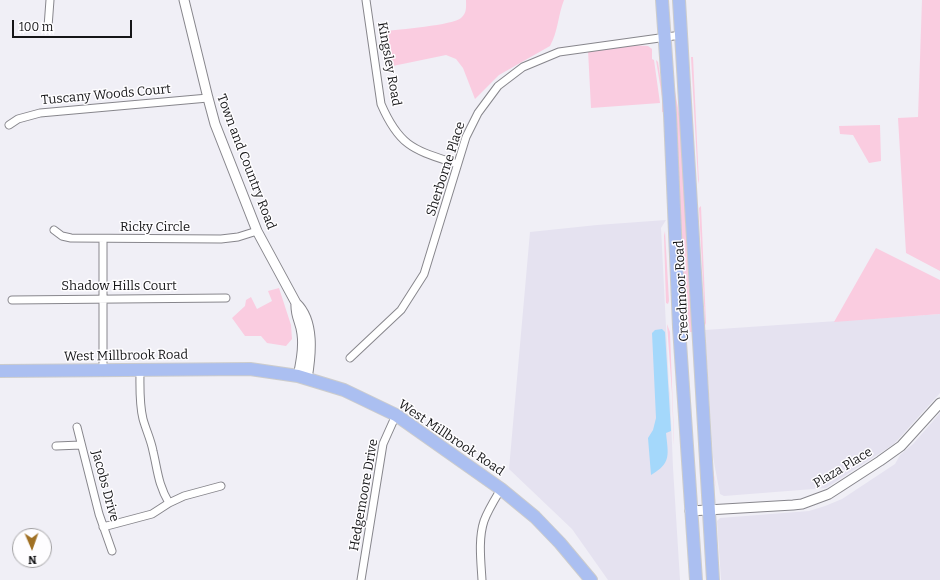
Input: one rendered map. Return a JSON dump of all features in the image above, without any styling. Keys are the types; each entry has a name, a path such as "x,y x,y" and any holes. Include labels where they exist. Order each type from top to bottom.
{"main road":[{"name":"Creedmoor Road","path":"662,0 679,327 690,511 696,580"},
{"name":"Creedmoor Road","path":"679,0 713,580"},
{"name":"West Millbrook Road","path":"0,371 250,369 303,377 344,390 396,415 501,489 535,517 560,543 591,580"}],"street":[{"path":"48,27 50,0"},
{"name":"Town and Country Road","path":"184,0 215,124 257,231 296,303 295,312 302,334 303,377"},
{"name":"Kingsley Road","path":"366,0 381,104 388,120 398,135 410,146 457,164"},
{"name":"Sherborne Place","path":"350,358 402,310 424,274 466,137 478,113 498,86 523,67 559,52 681,35"},
{"name":"Tuscany Woods Court","path":"9,125 18,119 40,113 208,98"},
{"name":"Ricky Circle","path":"54,230 62,236 71,238 103,239 221,239 238,237 257,231"},
{"path":"103,239 103,371"},
{"name":"Shadow Hills Court","path":"12,300 226,298"},
{"path":"140,370 140,403 143,419 154,452 159,482 169,503"},
{"name":"Plaza Place","path":"690,511 802,504 829,494 901,446 940,403"},
{"name":"Hedgemoore Drive","path":"361,580 383,444 396,415"},
{"name":"Jacobs Drive","path":"76,427 103,527 112,550"},
{"path":"56,446 81,445"},
{"path":"103,527 152,514 169,503 184,496 221,486"},
{"path":"482,580 481,541 483,523 489,509 501,489"}],"shaded area":[{"path":"466,0 564,0 555,35 550,46 499,75 475,99 463,68 456,59 446,55 388,67 384,31 425,27 456,21 461,18 466,10"},
{"path":"922,0 940,0 940,271 906,253 898,118 918,117"},
{"path":"631,45 648,46 652,49 652,59 654,60 660,103 591,108 588,50"},
{"path":"691,57 693,57 699,184 698,180"},
{"path":"656,60 658,62 663,94 664,112 662,112 662,97"},
{"path":"672,91 675,91 681,125 692,332 690,332 681,274"},
{"path":"880,125 881,161 869,163 853,135 840,134 839,126"},
{"path":"701,206 706,323 703,331 712,464 717,491 709,454 701,331 705,322 699,208"},
{"path":"666,220 661,228 680,580 608,580 572,529 509,469 530,232"},
{"path":"665,231 669,301 668,304 666,303"},
{"path":"876,248 940,280 940,314 834,322"},
{"path":"279,288 291,325 292,339 286,346 267,343 261,336 245,336 232,318 245,306 246,300 251,297 257,309 272,301 268,291"},
{"path":"940,314 940,393 894,444 826,488 724,496 720,494 713,457 705,330"},
{"path":"667,324 670,332 674,445 672,393"},
{"path":"940,413 940,580 721,580 717,521 720,518 809,511 842,499 895,464 900,455 913,444"}],"water":[{"path":"662,329 665,332 671,431 666,433 668,452 666,462 658,471 651,475 648,438 653,430 656,418 652,333 655,330"}]}
